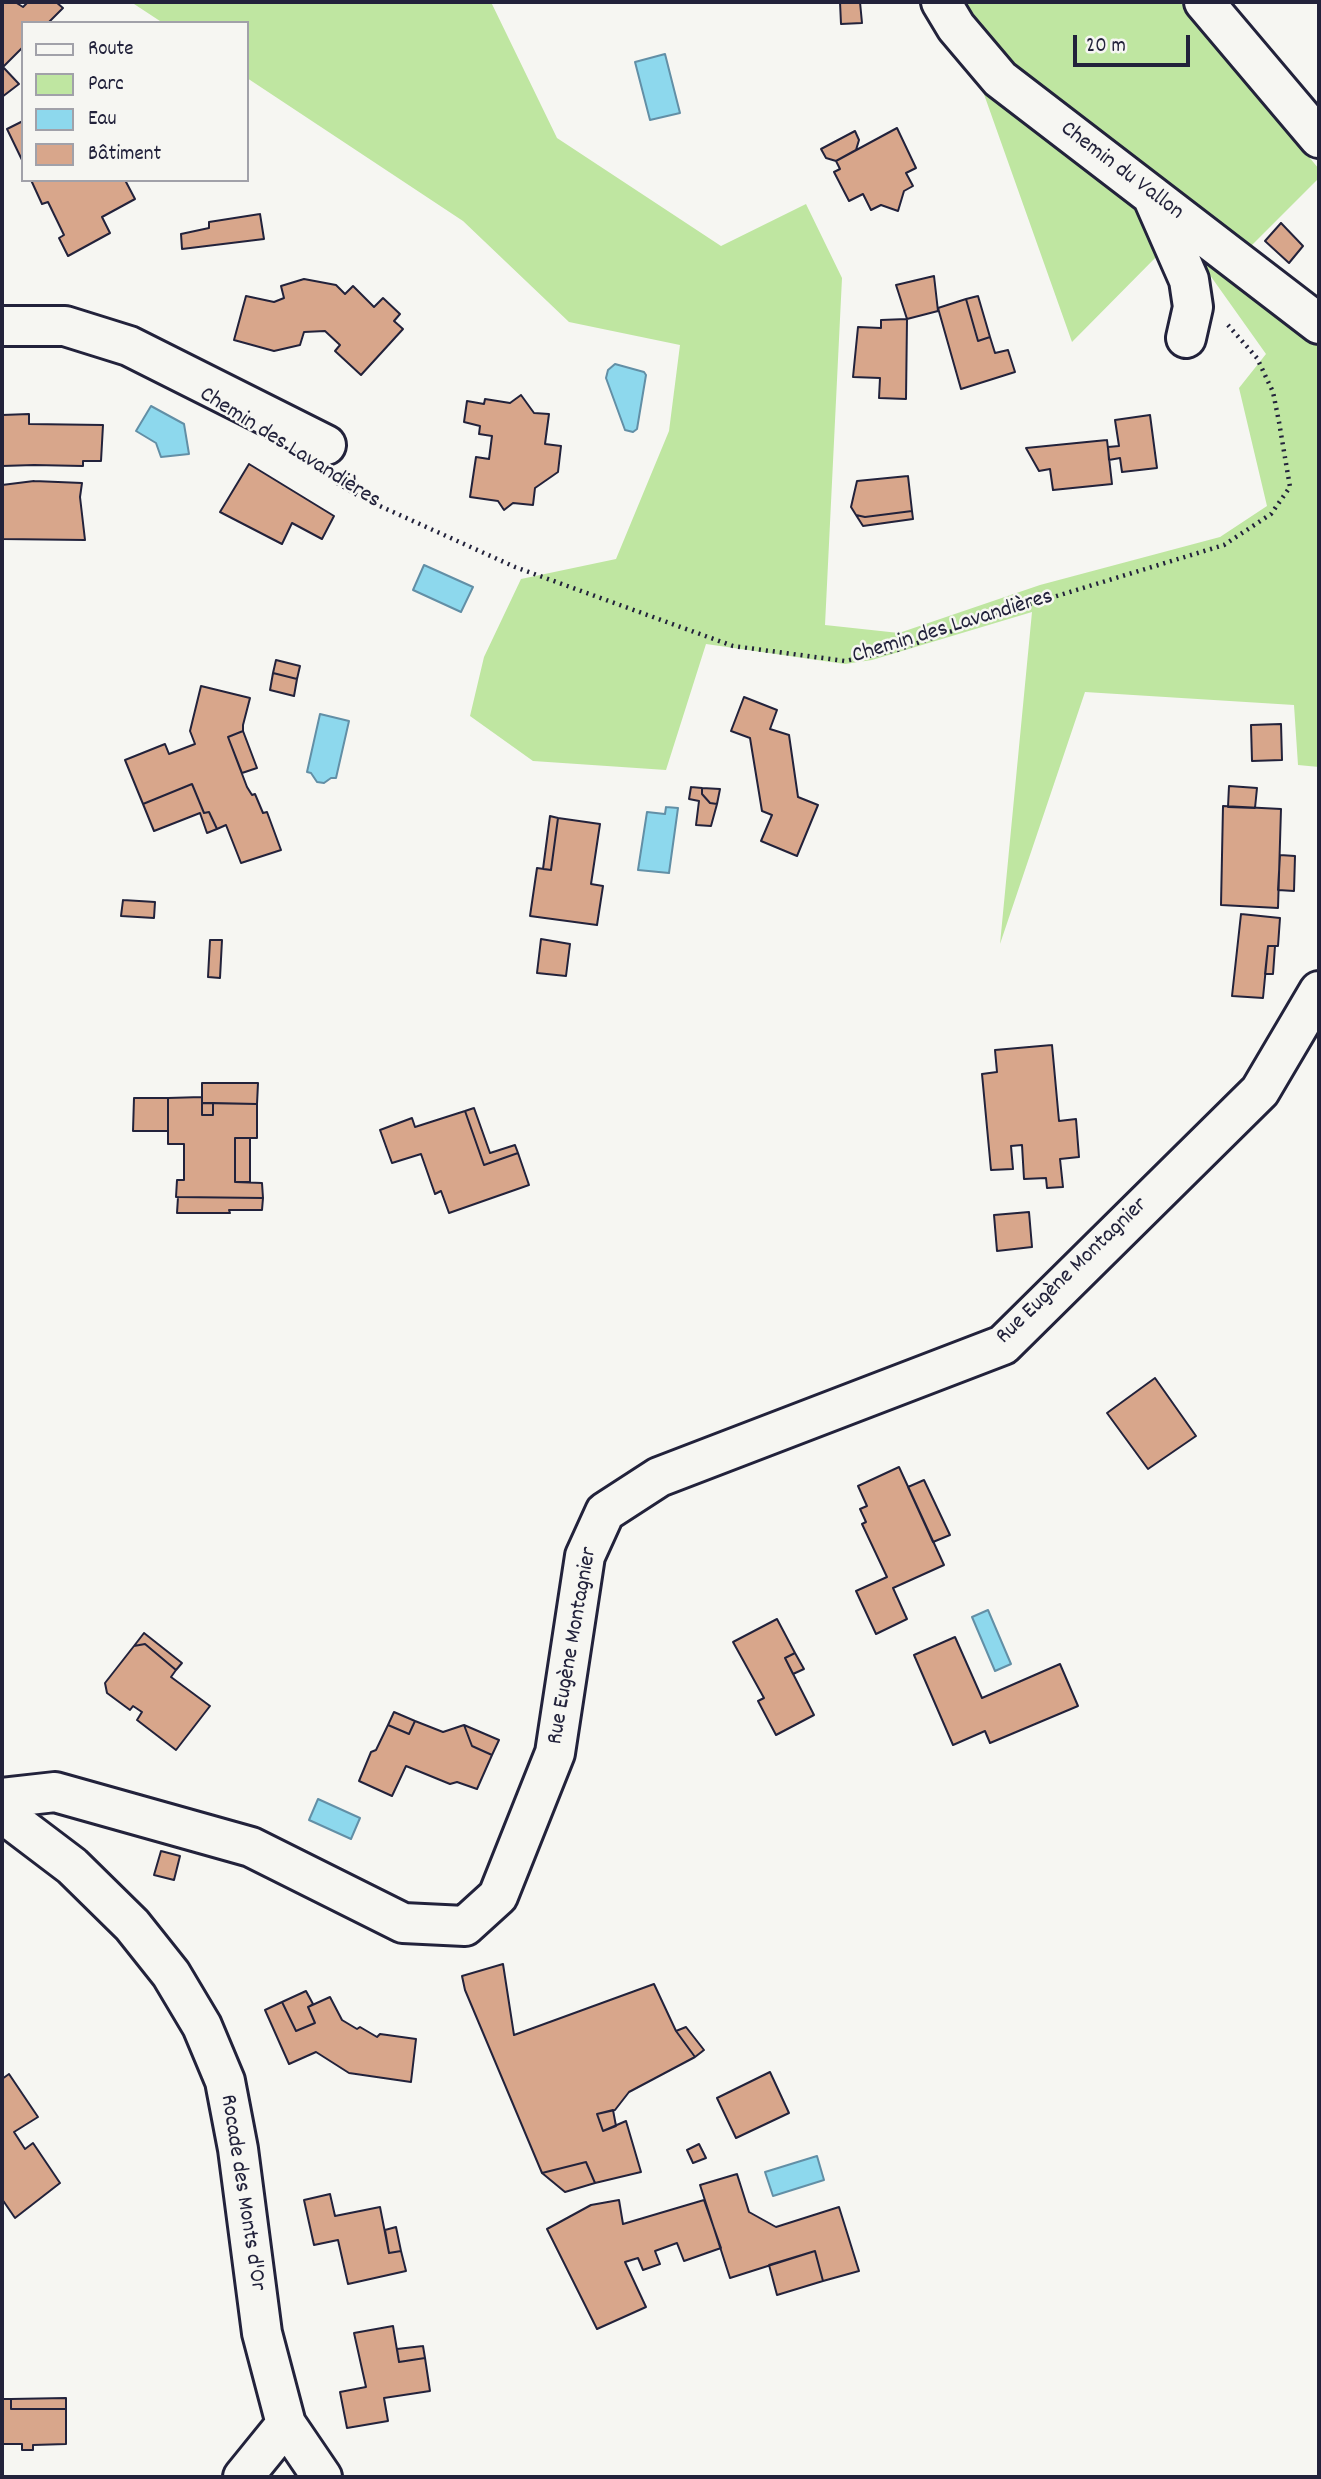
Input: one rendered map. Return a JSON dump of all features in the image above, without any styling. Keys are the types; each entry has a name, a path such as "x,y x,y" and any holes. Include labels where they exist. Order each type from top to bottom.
{"street":[{"name":"Chemin du Vallon","path":"941,2 956,27 1000,79 1319,324"},
{"path":"1204,2 1319,138"},
{"path":"1151,194 1189,280 1193,307 1186,338"},
{"name":"Chemin des Lavandières","path":"2,326 65,326 129,346 327,461"},
{"name":"Rue Eugène Montagnier","path":"2,1798 55,1792 251,1847 403,1923 465,1926 498,1896 555,1753 585,1556 605,1512 659,1477 1003,1345 1260,1091 1319,991"},
{"name":"Rocade des Monts d'Or","path":"2,1813 72,1866 132,1925 172,1974 202,2026 225,2081 238,2150 262,2333 286,2424 322,2477"},
{"path":"243,2477 286,2424"}],"path":[{"name":"Chemin des Lavandières","path":"327,461 362,498 516,567 733,646 845,661 897,650 1224,545 1271,514 1290,487 1273,392 1258,358 1189,280"}],"green space":[{"path":"131,2 491,2 557,138 721,246 806,204 842,278 825,625 899,633 1040,585 1220,537 1267,506 1239,388 1266,354 1180,233 1319,338 1319,767 1298,765 1294,705 1085,692 1000,944 1032,612 872,660 845,664 706,644 666,770 533,761 470,716 484,657 521,579 616,559 669,431 680,345 569,322 463,221 248,79 248,21 160,21"},
{"path":"961,2 1180,2 1319,169 1319,178 1249,248 985,44"},
{"path":"980,83 1141,201 1162,251 1072,342"}],"water":[{"path":"665,54 680,113 650,120 635,62"},
{"path":"615,364 644,372 646,375 637,429 633,432 625,430 606,378 608,370"},
{"path":"151,406 184,424 189,454 161,457 156,443 136,431"},
{"path":"424,565 473,587 461,612 413,590"},
{"path":"320,714 349,721 336,778 324,783 317,782 311,773 307,772"},
{"path":"666,807 678,808 669,873 638,870 647,812 665,814"},
{"path":"988,1610 1011,1664 995,1671 972,1617"},
{"path":"318,1799 360,1818 351,1839 309,1820"},
{"path":"817,2156 824,2180 773,2196 765,2172"}],"building":[{"path":"2,2 15,2 23,7 28,2 56,2 63,8 50,21 21,21 21,49 3,67 19,84 2,97"},
{"path":"840,2 860,2 862,23 841,24"},
{"path":"21,122 21,158 7,129"},
{"path":"897,128 916,168 906,173 913,186 904,191 898,211 881,205 871,210 863,194 849,201 834,172 840,169 836,161"},
{"path":"855,131 859,140 856,150 836,161 826,158 821,149"},
{"path":"32,182 126,182 135,199 102,217 110,233 68,256 59,238 64,235 48,202 42,204"},
{"path":"260,214 264,239 182,249 181,234 209,228 209,222"},
{"path":"1281,223 1303,246 1289,263 1265,241"},
{"path":"934,276 938,311 907,319 896,285"},
{"path":"304,279 336,285 345,294 353,286 374,307 383,298 400,314 394,321 403,329 361,375 335,351 340,345 325,331 304,332 300,345 274,351 234,340 246,296 274,302 284,298 281,286"},
{"path":"978,296 990,337 978,341 966,299"},
{"path":"966,299 978,341 990,337 995,353 1008,350 1015,372 961,389 938,308"},
{"path":"907,319 906,399 879,398 880,378 853,377 858,327 881,328 881,320"},
{"path":"521,395 534,413 549,414 545,444 561,446 558,472 535,488 533,505 513,503 504,510 498,501 470,497 476,457 489,459 492,436 479,434 480,426 464,422 467,401 484,404 485,399 510,403"},
{"path":"29,414 29,424 103,425 101,461 83,461 83,466 2,466 2,415"},
{"path":"1150,415 1157,468 1122,472 1120,458 1109,460 1108,447 1119,446 1115,420"},
{"path":"1107,440 1112,484 1053,490 1050,469 1039,471 1026,448"},
{"path":"249,464 334,516 322,539 292,523 282,544 220,512"},
{"path":"908,476 912,511 865,517 856,515 851,507 857,481"},
{"path":"34,481 82,483 80,497 85,540 2,539 2,485"},
{"path":"912,511 913,519 863,526 856,515 865,517"},
{"path":"276,660 300,666 297,679 273,673"},
{"path":"273,673 297,679 294,696 270,690"},
{"path":"201,686 250,698 243,731 228,737 247,787 252,795 255,794 263,813 267,812 281,850 241,863 226,825 217,829 209,812 204,813 192,784 143,804 125,760 165,744 169,754 195,744 190,731"},
{"path":"744,697 777,710 770,729 789,735 798,797 818,805 797,856 761,841 772,815 762,811 750,738 731,731"},
{"path":"1281,724 1282,760 1252,761 1251,725"},
{"path":"243,731 257,768 242,773 228,737"},
{"path":"192,784 204,813 209,812 217,829 207,833 200,813 154,831 143,804"},
{"path":"1229,786 1257,788 1255,808 1228,807"},
{"path":"691,787 702,788 702,794 710,803 717,804 711,826 696,825 699,801 689,799"},
{"path":"702,788 720,789 717,804 710,803 702,794"},
{"path":"1223,806 1281,809 1278,908 1221,905"},
{"path":"550,816 558,818 551,870 543,869"},
{"path":"558,818 600,824 591,884 603,886 597,925 530,916 537,868 551,870"},
{"path":"1280,855 1295,856 1294,891 1278,890"},
{"path":"123,900 155,902 154,918 121,916"},
{"path":"1241,914 1280,918 1278,946 1268,946 1263,998 1232,996"},
{"path":"541,939 570,944 566,976 537,973"},
{"path":"210,940 222,940 220,978 208,977"},
{"path":"1268,946 1275,946 1273,974 1265,974"},
{"path":"1052,1045 1059,1121 1076,1119 1079,1157 1060,1159 1063,1187 1047,1188 1046,1178 1024,1179 1022,1145 1011,1146 1013,1169 991,1170 982,1074 997,1072 995,1050"},
{"path":"202,1083 258,1083 257,1104 202,1103"},
{"path":"202,1097 202,1115 213,1115 213,1103 257,1104 257,1138 235,1138 235,1182 262,1183 263,1198 176,1197 177,1180 184,1180 184,1144 168,1144 168,1098"},
{"path":"134,1098 168,1098 168,1131 133,1131"},
{"path":"202,1103 213,1103 213,1115 202,1115"},
{"path":"474,1108 490,1153 515,1145 518,1153 484,1165 465,1111"},
{"path":"465,1111 484,1165 518,1153 529,1185 449,1213 441,1191 435,1194 421,1154 392,1163 380,1130 412,1118 415,1127"},
{"path":"235,1138 250,1138 250,1182 235,1182"},
{"path":"178,1197 263,1198 262,1210 177,1213"},
{"path":"1029,1212 1032,1247 997,1251 994,1215"},
{"path":"1155,1378 1196,1436 1148,1469 1107,1413"},
{"path":"899,1467 944,1565 893,1588 907,1619 876,1634 856,1591 887,1577 862,1524 866,1522 860,1509 867,1506 858,1486"},
{"path":"924,1480 950,1535 933,1542 908,1487"},
{"path":"777,1619 795,1653 785,1658 814,1715 776,1735 758,1701 764,1698 733,1642"},
{"path":"144,1633 182,1663 176,1670 145,1644 134,1646"},
{"path":"955,1637 982,1698 1060,1664 1078,1706 990,1743 985,1731 953,1745 914,1655"},
{"path":"145,1644 176,1670 171,1677 210,1706 176,1750 137,1720 142,1712 133,1706 130,1710 107,1693 105,1683 134,1646"},
{"path":"795,1653 804,1669 793,1674 785,1658"},
{"path":"394,1712 415,1721 409,1734 388,1725"},
{"path":"415,1721 443,1732 464,1725 472,1746 492,1755 477,1789 457,1782 450,1784 406,1766 392,1796 359,1781 371,1752 376,1750 388,1725 409,1734"},
{"path":"464,1725 499,1740 492,1755 472,1746"},
{"path":"161,1851 180,1856 174,1880 154,1875"},
{"path":"503,1964 514,2035 654,1984 676,2031 695,2057 629,2092 615,2110 597,2114 603,2131 626,2121 641,2172 595,2183 586,2162 542,2173 465,1990 462,1976"},
{"path":"306,1991 313,2004 308,2007 315,2023 296,2031 282,2002"},
{"path":"330,1997 342,2020 357,2029 360,2027 377,2037 380,2034 416,2039 411,2082 349,2073 316,2052 289,2064 265,2010 282,2002 296,2031 315,2023 308,2007"},
{"path":"686,2027 704,2050 695,2057 676,2031"},
{"path":"770,2072 789,2113 736,2138 717,2098"},
{"path":"9,2074 38,2117 14,2132 25,2149 33,2143 60,2183 15,2218 2,2199 2,2079"},
{"path":"613,2110 616,2126 603,2131 597,2114"},
{"path":"699,2144 706,2158 693,2163 687,2150"},
{"path":"586,2162 595,2183 565,2192 542,2173"},
{"path":"737,2174 749,2212 776,2227 839,2207 859,2271 823,2281 815,2251 730,2278 700,2185"},
{"path":"330,2194 335,2216 380,2207 389,2253 401,2251 406,2271 348,2284 338,2240 314,2245 304,2200"},
{"path":"619,2200 623,2224 704,2200 721,2248 684,2261 677,2243 655,2251 660,2264 643,2270 638,2258 625,2262 646,2307 597,2329 547,2229 591,2205"},
{"path":"396,2227 401,2251 389,2253 385,2230"},
{"path":"815,2251 823,2281 777,2295 769,2265"},
{"path":"393,2326 399,2362 425,2358 430,2391 384,2398 388,2421 347,2428 340,2392 366,2387 354,2333"},
{"path":"423,2346 425,2358 399,2362 397,2349"},
{"path":"66,2398 66,2409 11,2409 11,2399"},
{"path":"2,2399 11,2399 11,2409 66,2409 66,2444 33,2445 33,2450 22,2450 22,2444 2,2444"}]}
